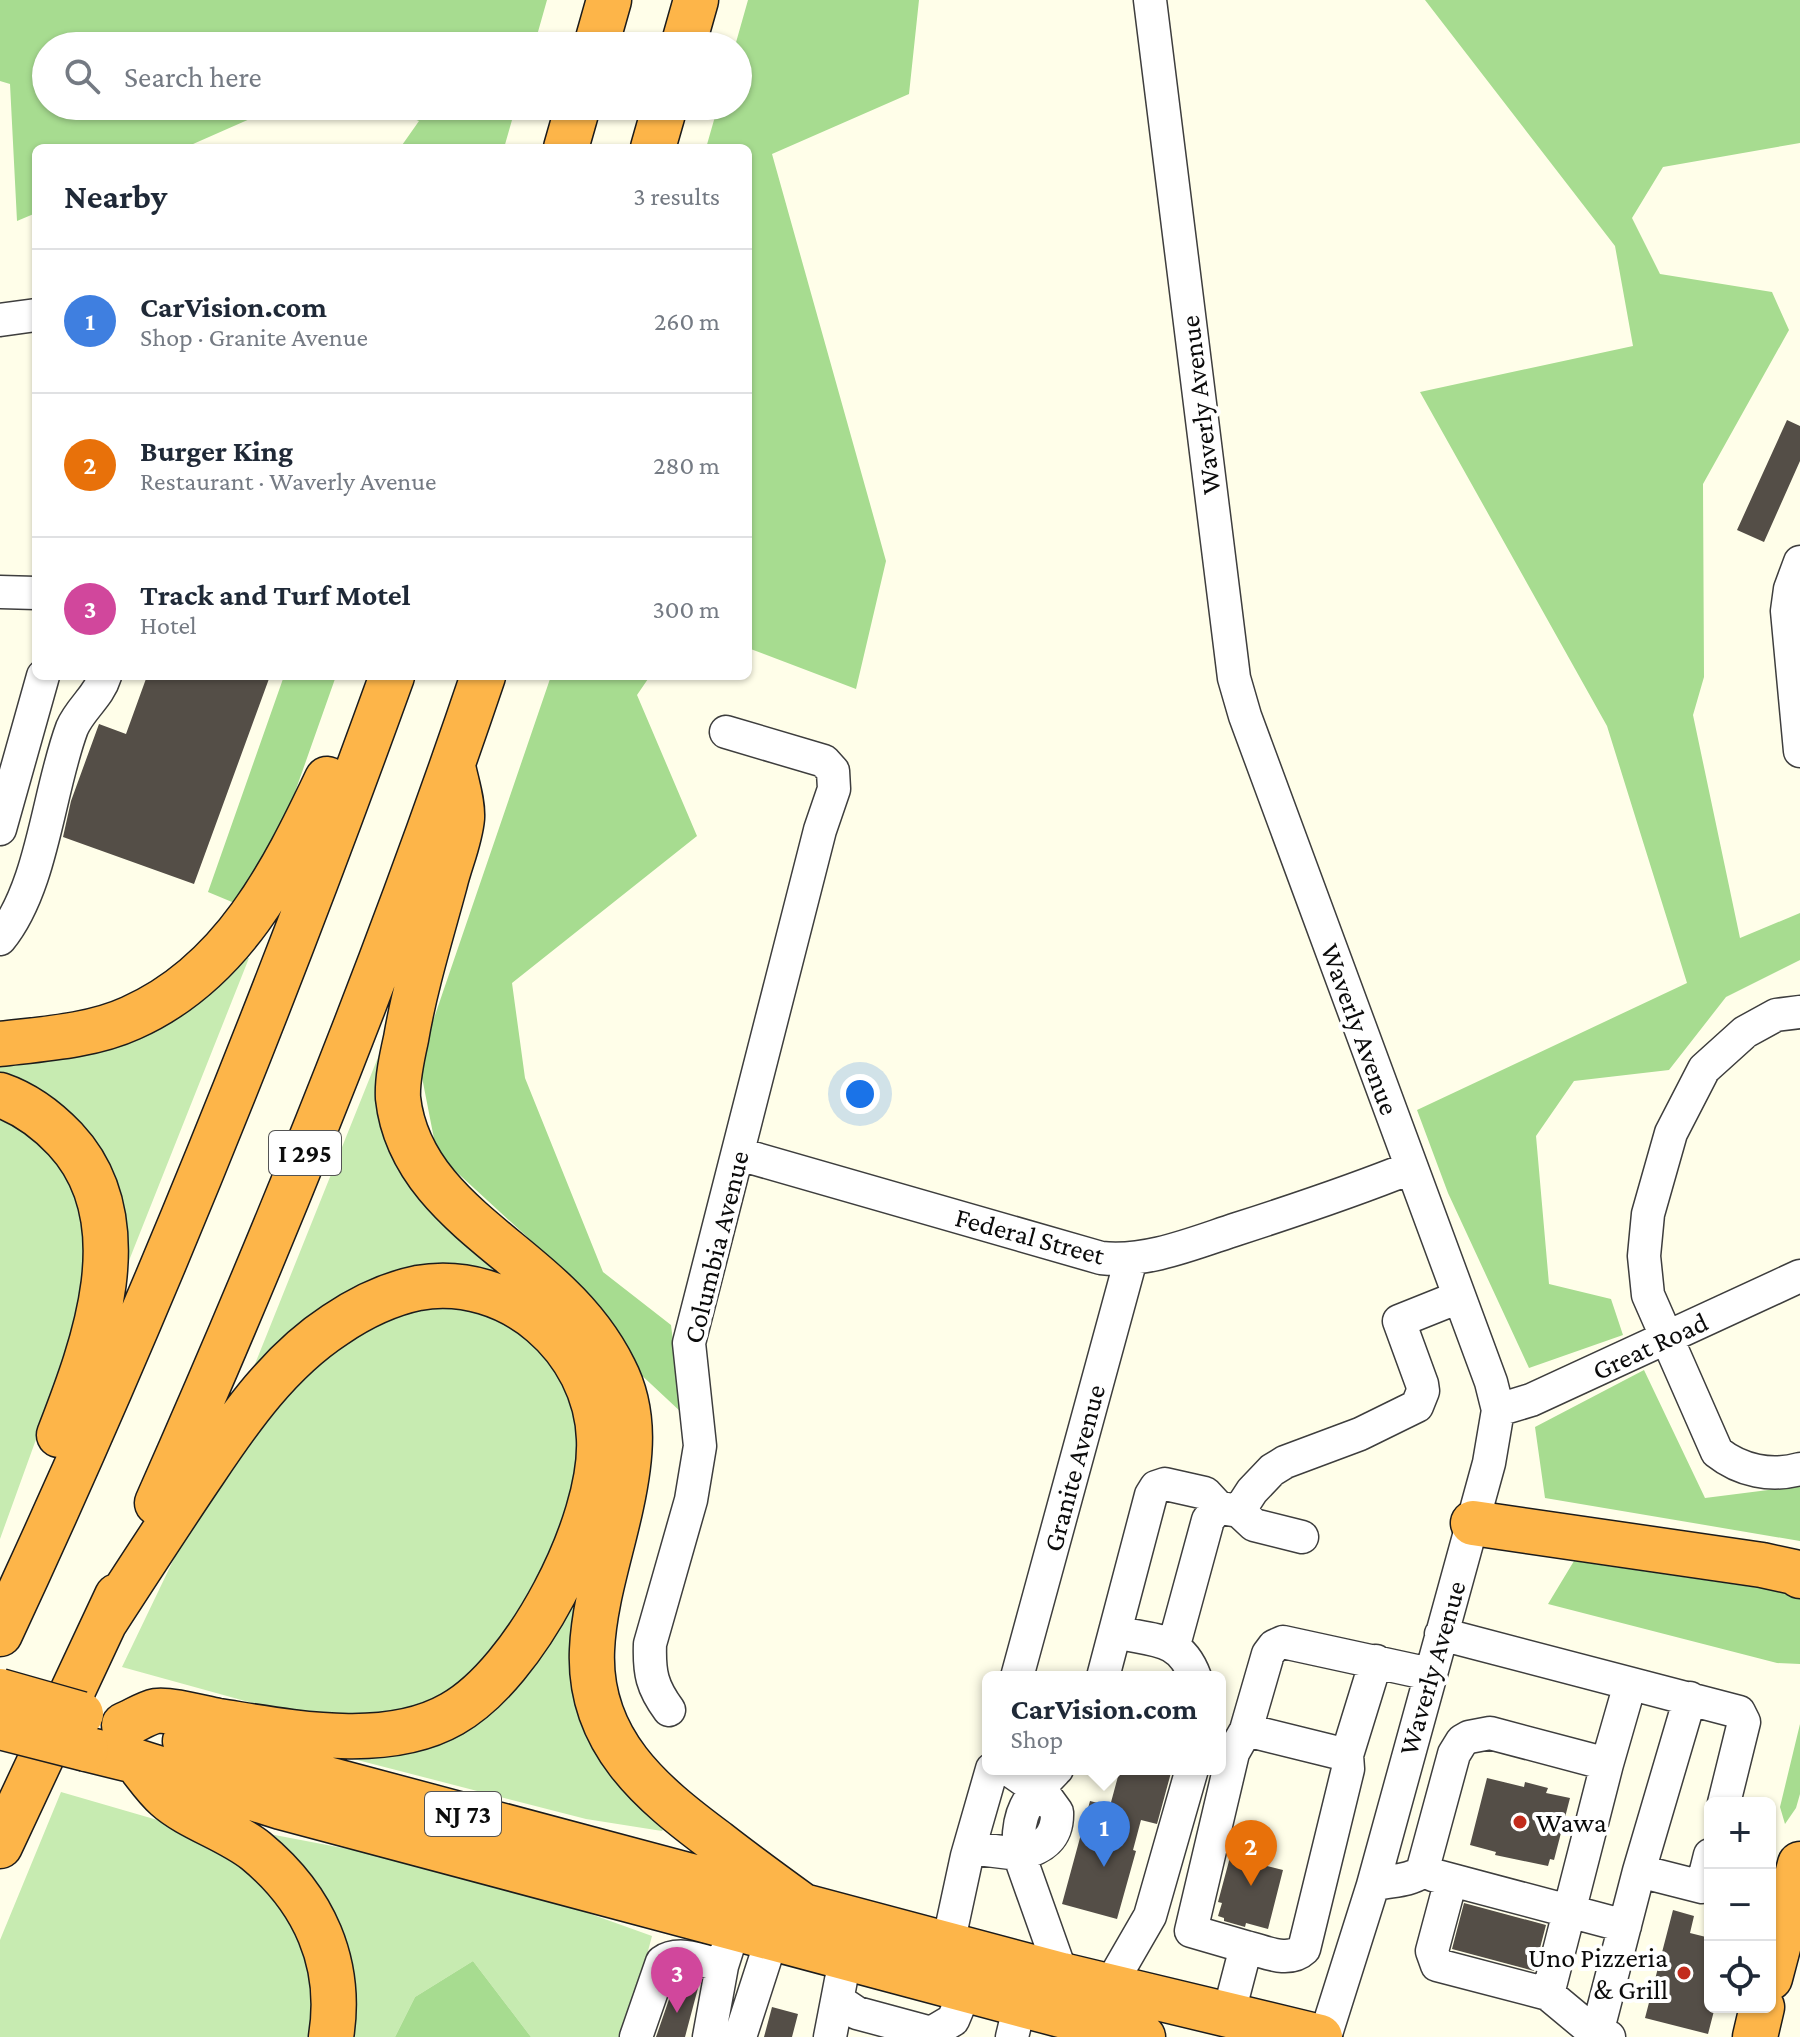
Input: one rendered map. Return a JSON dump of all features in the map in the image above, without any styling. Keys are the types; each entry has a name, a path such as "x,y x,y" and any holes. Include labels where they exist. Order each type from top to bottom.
{"highway":[{"path":"600,32 609,0"},
{"path":"687,32 696,0"},
{"path":"567,144 574,120"},
{"path":"654,144 661,120"},
{"path":"0,1044 85,1031 129,1020 171,998 209,967 243,929 293,850 374,680"},
{"path":"0,1634 256,1040 391,680"},
{"name":"I 295","path":"1,1846 105,1622 258,1270 374,981 482,680"},
{"path":"453,766 462,816 403,1053 398,1093 407,1139 424,1169 451,1201 557,1294 593,1331 616,1371 629,1413 631,1454 592,1648 593,1682 602,1716 619,1751 643,1781 675,1812 803,1906"},
{"path":"0,1095 19,1101 50,1123 77,1152 96,1186 106,1225 105,1268 98,1313 86,1360 50,1458 30,1568"},
{"path":"105,1622 243,1414 303,1350 334,1325 369,1305 421,1288 457,1287 494,1295 541,1322 556,1335 579,1365 593,1401 599,1440 590,1504 558,1584 535,1625 512,1662 483,1693 450,1716 415,1729 379,1735 297,1733 157,1711 129,1743 167,1798 255,1851 288,1884 314,1922 330,1960 335,1996 331,2037"},
{"path":"1473,1523 1762,1565 1800,1576"},
{"name":"NJ 73","path":"0,1691 84,1732"},
{"name":"NJ 73","path":"0,1727 84,1732 948,1944 1062,1975 1116,2022"},
{"name":"NJ 73","path":"129,1743 281,1807 743,1944 844,1957 966,1989 1016,2021 1116,2022 1228,2016 1322,2037"},
{"path":"1776,1955 1800,1864"},
{"path":"1755,2037 1761,2013"}],"street":[{"name":"Waverly Avenue","path":"1150,0 1234,678 1245,716 1410,1168 1491,1382 1498,1410 1489,1463 1373,1885 1322,2037"},
{"path":"0,320 32,316"},
{"path":"1800,562 1790,589 1787,611 1800,751"},
{"path":"0,592 32,593"},
{"path":"0,829 42,680"},
{"path":"0,939 15,921 73,726 104,680"},
{"name":"Columbia Avenue","path":"669,1710 656,1693 651,1676 650,1644 691,1500 700,1446 689,1343 820,830 834,789 833,771 824,761 726,732"},
{"path":"1799,1011 1776,1015 1745,1032 1704,1069 1671,1133 1648,1214 1644,1256 1648,1295 1717,1452 1728,1461 1759,1472 1800,1469"},
{"name":"Federal Street","path":"739,1154 1101,1258 1131,1259 1181,1247 1340,1196 1410,1168"},
{"name":"Granite Avenue","path":"1019,1671 1131,1259"},
{"name":"Great Road","path":"1498,1410 1531,1400 1800,1276"},
{"path":"1174,1645 1208,1520 1252,1491 1272,1470 1360,1434 1417,1406 1423,1391 1422,1384 1399,1321 1459,1297"},
{"path":"1105,1671 1151,1495 1156,1487 1165,1484 1205,1493 1254,1525 1302,1537"},
{"path":"1115,1632 1174,1645 1185,1655 1192,1671"},
{"path":"1441,1634 1739,1712 1745,1718 1725,1797"},
{"path":"1376,1661 1347,1755 1348,1769 1304,1949 1288,1957 1191,1931 1233,1753 1246,1730 1268,1654 1278,1644 1292,1642 1376,1661 1430,1674"},
{"path":"1548,1994 1630,1684"},
{"path":"1607,1764 1490,1733 1462,1741 1454,1754 1436,1876 1432,1951 1437,1965 1548,1994 1598,2036 1639,1871 1690,1698"},
{"path":"1246,1730 1347,1755"},
{"path":"948,1944 990,1775"},
{"path":"1116,2022 1190,1775"},
{"path":"970,1848 1019,1854 1046,1844 1054,1834 1057,1812 1047,1779"},
{"path":"1331,1837 1383,1843 1436,1876 1625,1926"},
{"path":"1019,1854 1062,1975"},
{"path":"1639,1871 1704,1885"},
{"path":"1373,1885 1391,1880 1436,1876"},
{"path":"636,2037 657,1968 662,1962 668,1958 743,1944"},
{"path":"709,2037 743,1944"},
{"path":"740,2037 743,1944"},
{"path":"1228,2016 1246,1947"},
{"path":"830,2037 839,2001 844,1957"},
{"path":"839,2001 857,2013 931,2033 953,2020 966,1989"}],"green space":[{"path":"0,0 547,0 538,32 32,32 32,120 247,120 193,144 32,144 32,215 17,221 10,84 0,81"},
{"path":"748,0 919,0 909,94 772,154 886,561 856,689 752,650 752,144 707,144 714,120 752,120 752,32 739,32"},
{"path":"1425,0 1800,0 1800,143 1663,167 1632,218 1660,274 1772,292 1789,330 1703,484 1704,677 1693,715 1740,938 1800,913 1800,960 1726,997 1669,1070 1574,1081 1536,1136 1549,1284 1611,1299 1623,1335 1529,1368 1448,1193 1417,1110 1687,983 1607,726 1420,392 1633,346 1615,246"},
{"path":"417,120 512,120 505,144 403,144 419,121"},
{"path":"283,680 335,680 271,860 244,907 208,892"},
{"path":"550,680 647,680 637,695 697,836 512,983 525,1078 603,1272 671,1325 682,1413 636,1370 549,1257 437,1154 419,1062"},
{"path":"242,958 249,958 111,1306 118,1224 0,1081 0,1057"},
{"path":"397,1010 388,1071 387,1108 394,1139 408,1169 455,1224 563,1314 590,1349 608,1383 616,1417 618,1450 615,1485 582,1632 579,1678 587,1709 603,1746 625,1779 665,1826 662,1831 586,1819 303,1746 304,1742 374,1746 425,1740 468,1720 499,1697 527,1664 567,1598 583,1560 606,1482 610,1446 608,1413 604,1393 587,1356 546,1310 529,1298 495,1283 463,1276 430,1275 381,1286 333,1312 261,1366 255,1364"},
{"path":"0,1109 40,1132 88,1213 89,1265 64,1362 0,1539"},
{"path":"418,1303 505,1315 565,1369 584,1465 548,1573 476,1677 424,1708 367,1717 307,1718 122,1667 193,1519 310,1359"},
{"path":"1644,1370 1705,1498 1800,1486 1800,1541 1545,1498 1535,1427"},
{"path":"1574,1561 1800,1594 1800,1664 1777,1663 1548,1604"},
{"path":"1800,1724 1800,1794 1796,1808 1785,1824 1780,1807"},
{"path":"61,1792 185,1828 246,1866 296,1917 312,1947 317,2037 0,2037 0,1940"},
{"path":"264,1833 406,1860 546,1898 652,1936 625,2037 531,2037 473,1961 415,1997 395,2037 340,2037"},
{"path":"473,1961 531,2037 395,2037 415,1997"}],"building":[{"path":"1787,420 1800,426 1800,461 1764,542 1737,530"},
{"path":"146,680 269,680 194,884 63,837 71,801 99,724 126,734"},
{"path":"1118,1775 1170,1775 1157,1824 1141,1820 1133,1850 1136,1851 1117,1919 1062,1904 1090,1801 1110,1806"},
{"name":"Wawa","path":"1487,1778 1524,1787 1525,1782 1548,1788 1546,1793 1570,1798 1554,1860 1550,1859 1548,1866 1495,1855 1496,1852 1470,1845"},
{"path":"1233,1846 1254,1851 1251,1862 1283,1870 1268,1929 1246,1923 1245,1927 1218,1916 1222,1903 1218,1902"},
{"name":"Wawa","path":"1464,1903 1546,1925 1534,1971 1452,1949"},
{"name":"Uno Pizzeria & Grill","path":"1673,1910 1694,1916 1690,1933 1704,1936 1704,2013 1713,2013 1708,2034 1645,2018"},
{"path":"675,1982 698,1988 685,2037 656,2037"},
{"path":"772,2007 798,2014 792,2037 764,2037"}],"place":[{"name":"Wawa","path":"1520,1822"},
{"name":"CarVision.com","path":"1104,1867"},
{"name":"Burger King","path":"1251,1886"},
{"name":"Uno Pizzeria & Grill","path":"1684,1973"},
{"name":"Track and Turf Motel","path":"677,2013"}]}
